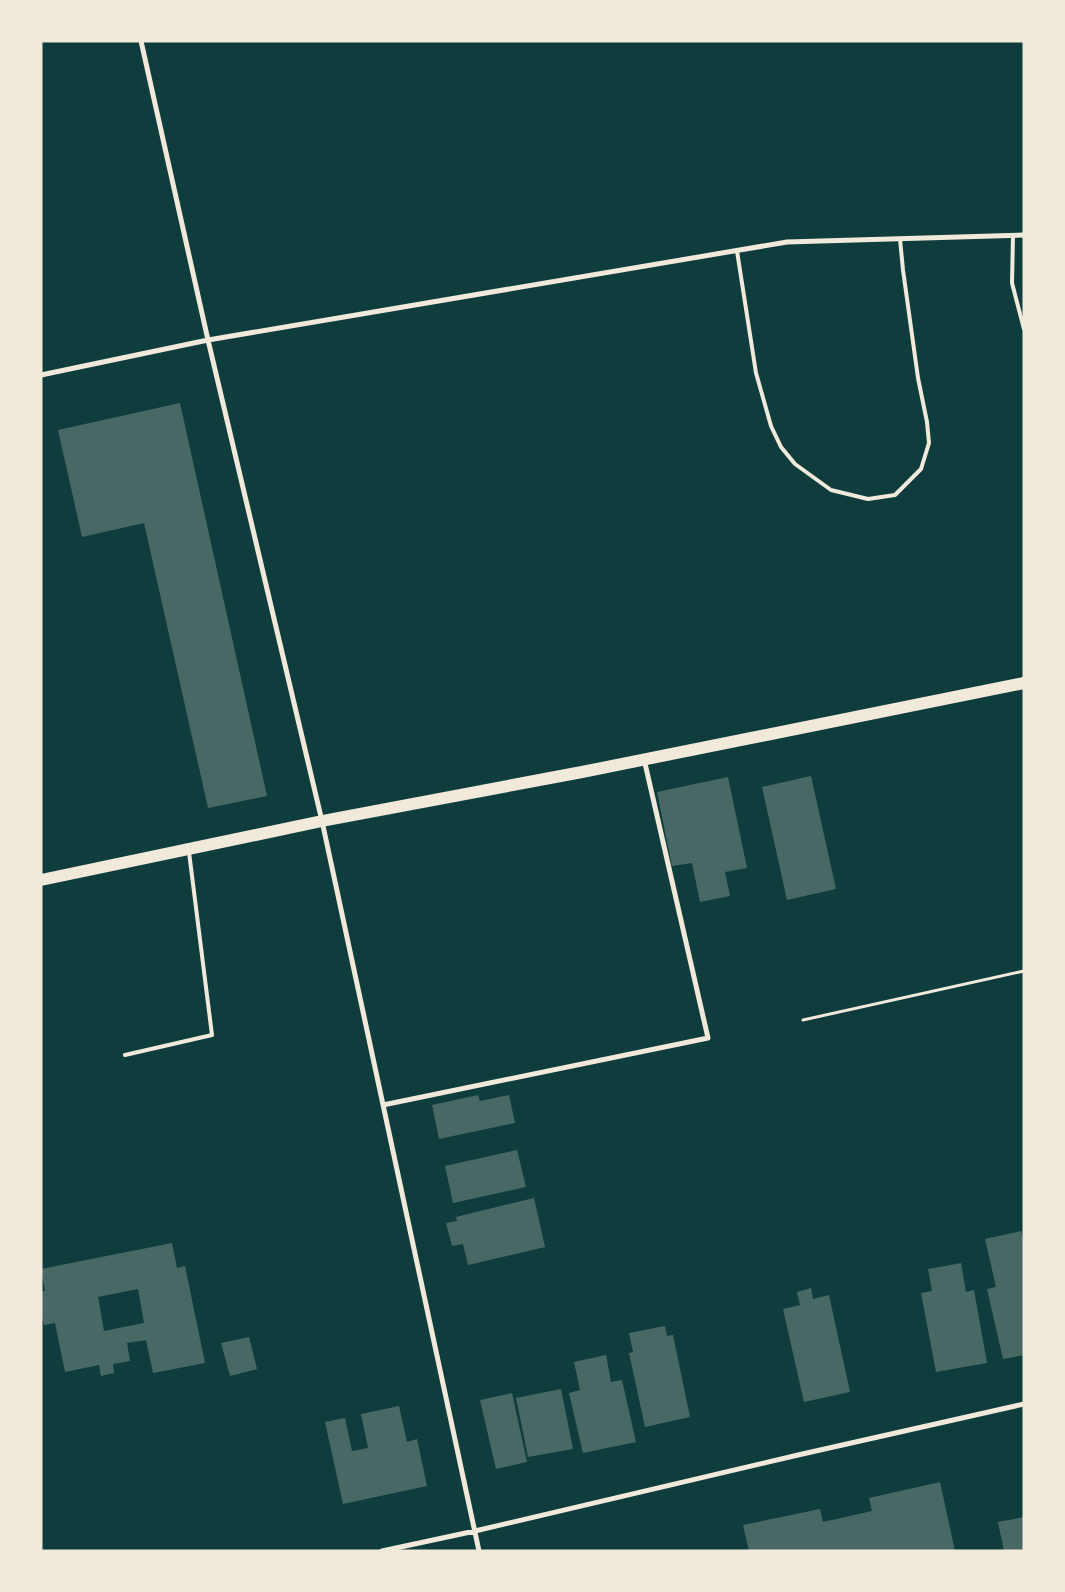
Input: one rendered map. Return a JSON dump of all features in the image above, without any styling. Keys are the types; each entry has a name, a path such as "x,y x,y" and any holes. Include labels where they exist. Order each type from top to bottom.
{"main road":[{"path":"41,880 322,821 1024,684"}],"street":[{"path":"141,41 208,340 322,821 479,1551"},
{"path":"41,375 208,340 787,242 1024,235"},
{"path":"383,1106 708,1038 644,759"},
{"path":"382,1551 1024,1404"}],"lane":[{"path":"1012,236 1012,283 1024,329"},
{"path":"736,251 756,373 771,426 781,447 795,464 831,490 868,499 895,495 921,469 929,443 927,422 918,378 900,239"},
{"path":"124,1055 212,1035 189,850"}],"path":[{"path":"803,1020 1024,971"}],"building":[{"path":"180,403 267,796 208,808 144,523 82,537 58,430"},
{"path":"811,776 836,889 787,900 762,787"},
{"path":"728,777 747,868 725,872 730,896 700,902 692,863 672,866 657,792"},
{"path":"478,1095 480,1101 509,1095 515,1123 439,1139 432,1105"},
{"path":"517,1150 526,1187 453,1203 445,1166"},
{"path":"534,1198 545,1247 468,1265 463,1244 452,1246 446,1223 457,1221 456,1217"},
{"path":"1021,1231 1024,1242 1024,1355 1003,1359 987,1289 996,1287 985,1239"},
{"path":"172,1243 177,1268 185,1266 205,1363 153,1373 146,1340 127,1343 130,1361 113,1364 114,1373 101,1376 99,1365 65,1372 55,1323 44,1325 41,1312 41,1291 45,1291 41,1269","holes":["138,1289 144,1323 104,1331 98,1297"]},
{"path":"961,1263 966,1292 974,1290 987,1363 936,1372 921,1293 932,1291 928,1269"},
{"path":"811,1288 813,1299 829,1295 850,1392 804,1402 783,1309 800,1305 797,1292"},
{"path":"665,1326 667,1336 673,1335 690,1417 645,1427 629,1353 633,1352 629,1333"},
{"path":"249,1337 257,1369 230,1376 221,1343"},
{"path":"606,1355 611,1382 622,1380 636,1442 583,1453 569,1393 580,1390 574,1362"},
{"path":"561,1389 573,1449 528,1457 516,1398"},
{"path":"512,1393 527,1462 496,1469 480,1400"},
{"path":"399,1406 407,1442 417,1439 427,1486 343,1504 325,1422 345,1418 352,1451 368,1448 361,1414"},
{"path":"940,1482 955,1551 749,1551 743,1525 820,1509 823,1522 872,1511 869,1498"},
{"path":"1024,1517 1024,1551 1004,1551 998,1522"}]}
